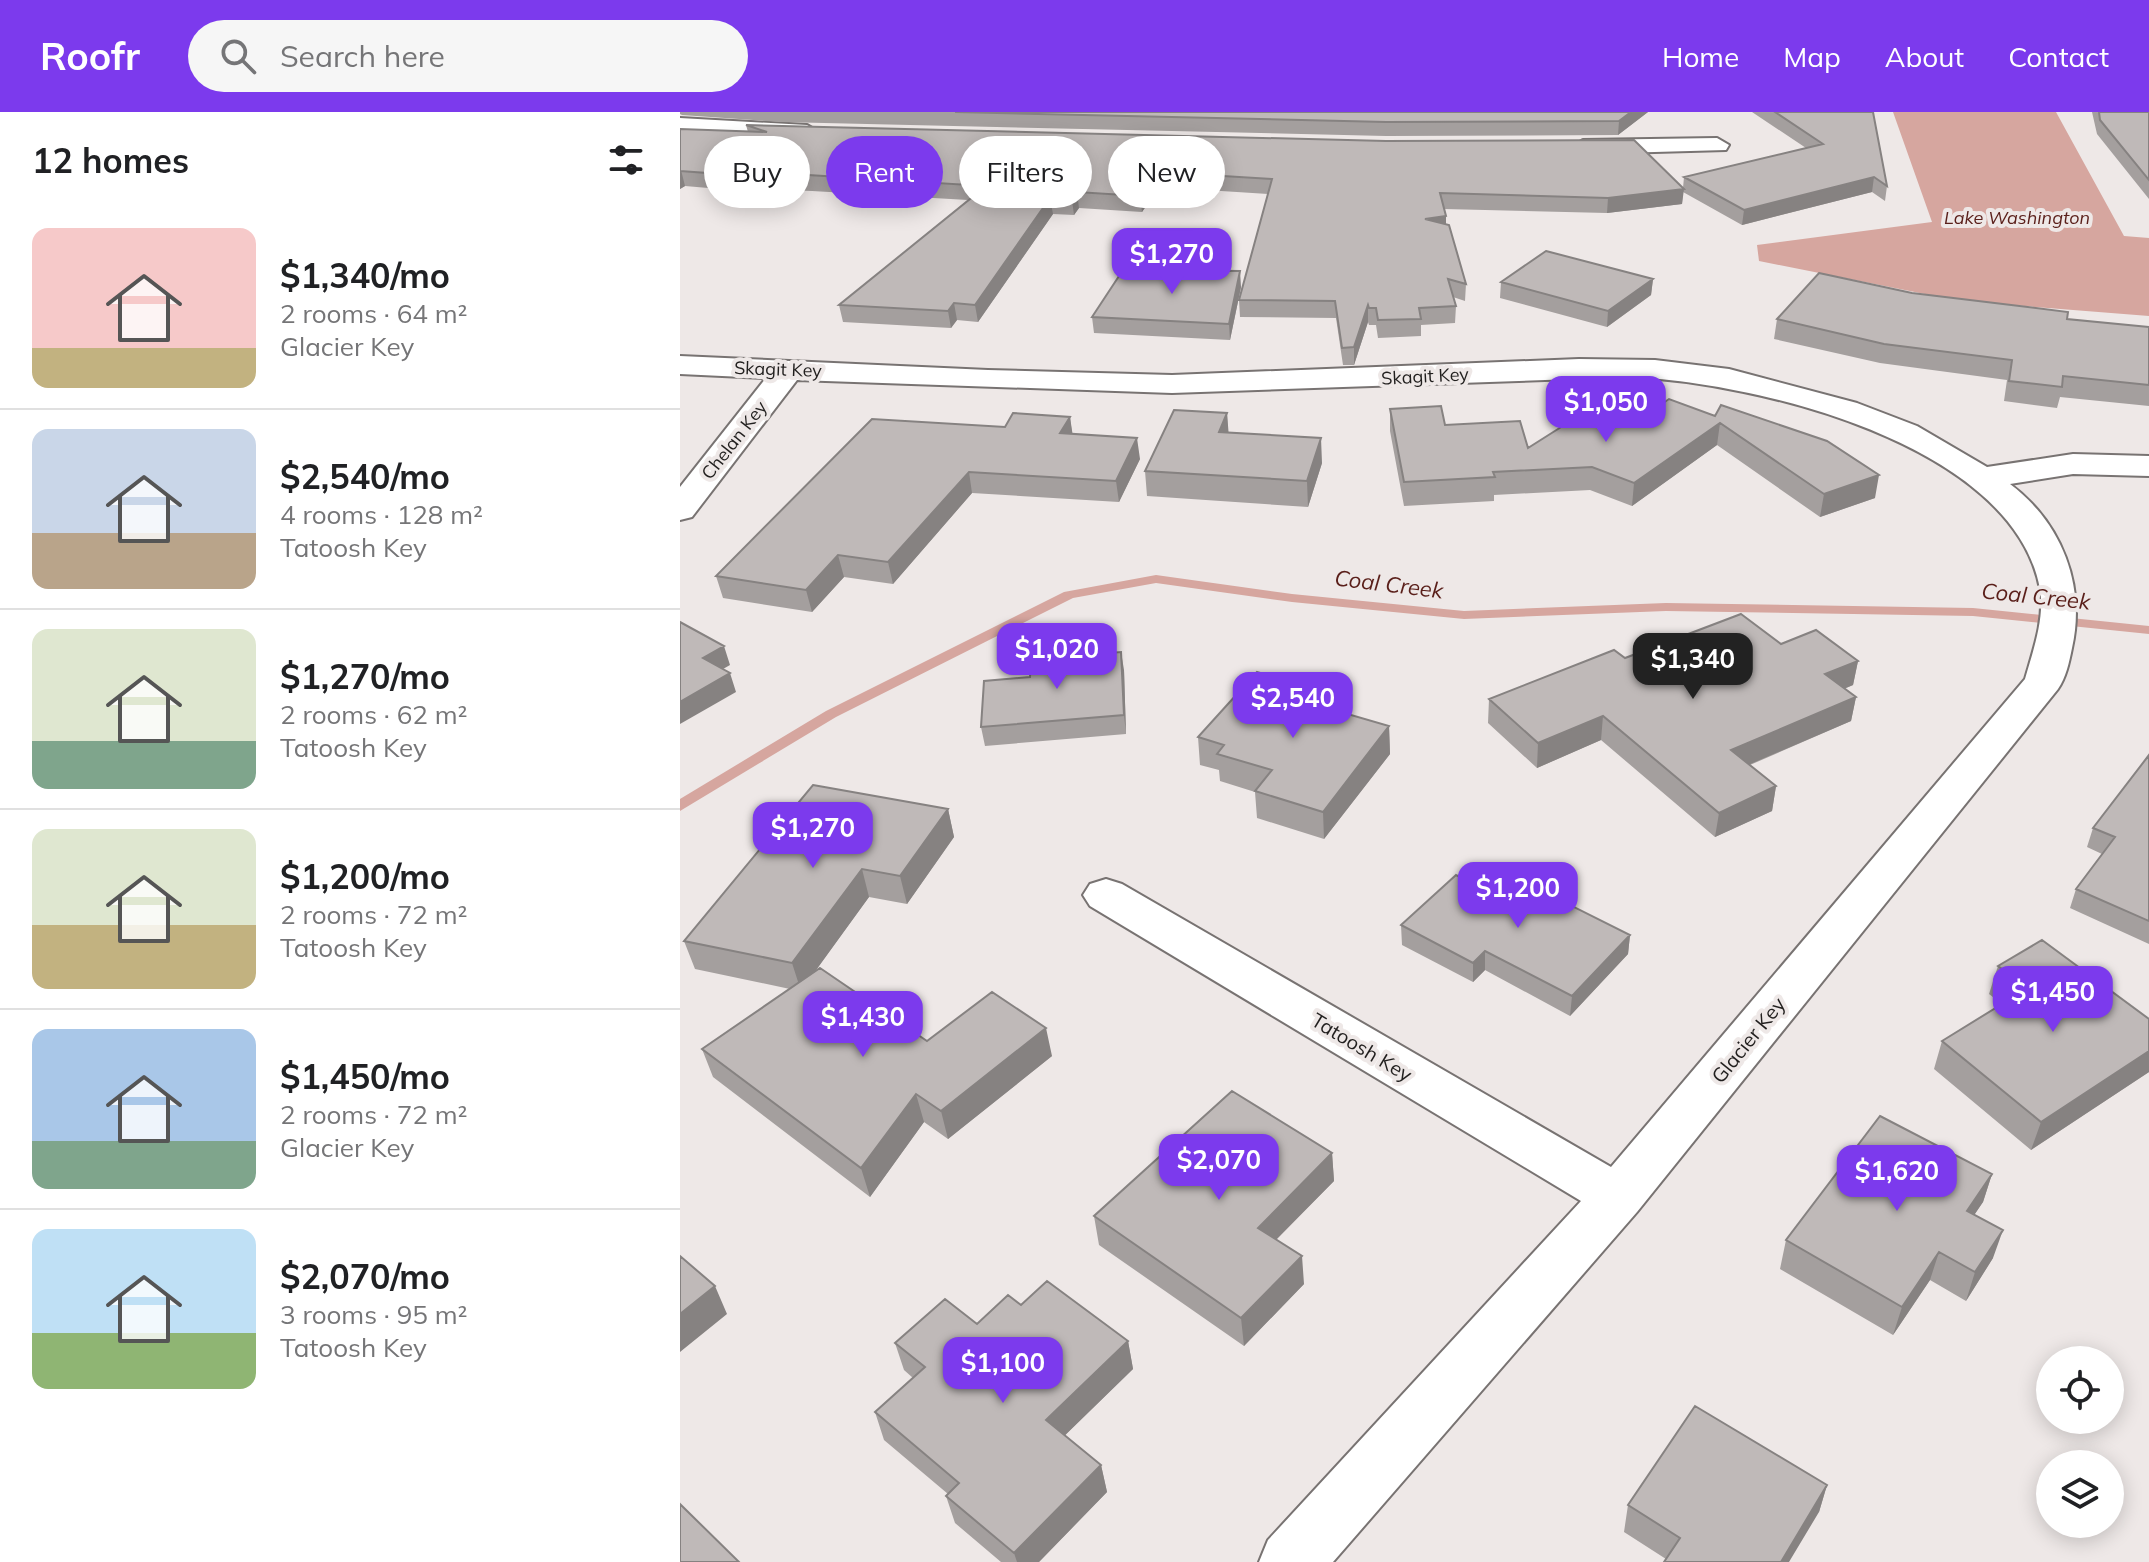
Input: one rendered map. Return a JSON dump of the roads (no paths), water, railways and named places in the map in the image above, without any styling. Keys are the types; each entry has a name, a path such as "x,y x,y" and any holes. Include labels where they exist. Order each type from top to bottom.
{"street":[{"path":"680,125 828,133"},
{"path":"1556,147 1717,145"},
{"name":"Skagit Key","path":"680,365 1168,384 1286,383 1606,367 1680,371 1777,389 1853,412 1923,442 1986,477"},
{"name":"Chelan Key","path":"680,510 789,369"},
{"path":"1986,477 2073,464 2149,466"},
{"name":"Glacier Key","path":"1291,1562 1618,1197 2044,681 2057,616 2058,586 2043,542 1986,477"},
{"name":"Tatoosh Key","path":"1106,895 1618,1197"}],"water":[{"name":"Lake Washington","path":"1893,112 2056,112 2124,236 2149,238 2149,316 1960,301 1759,261 1757,245 1932,222"}],"waterway":[{"name":"Coal Creek","path":"680,806 831,714 1069,595 1156,579 1292,598 1464,615 1666,607 1973,612 2149,630"}]}
